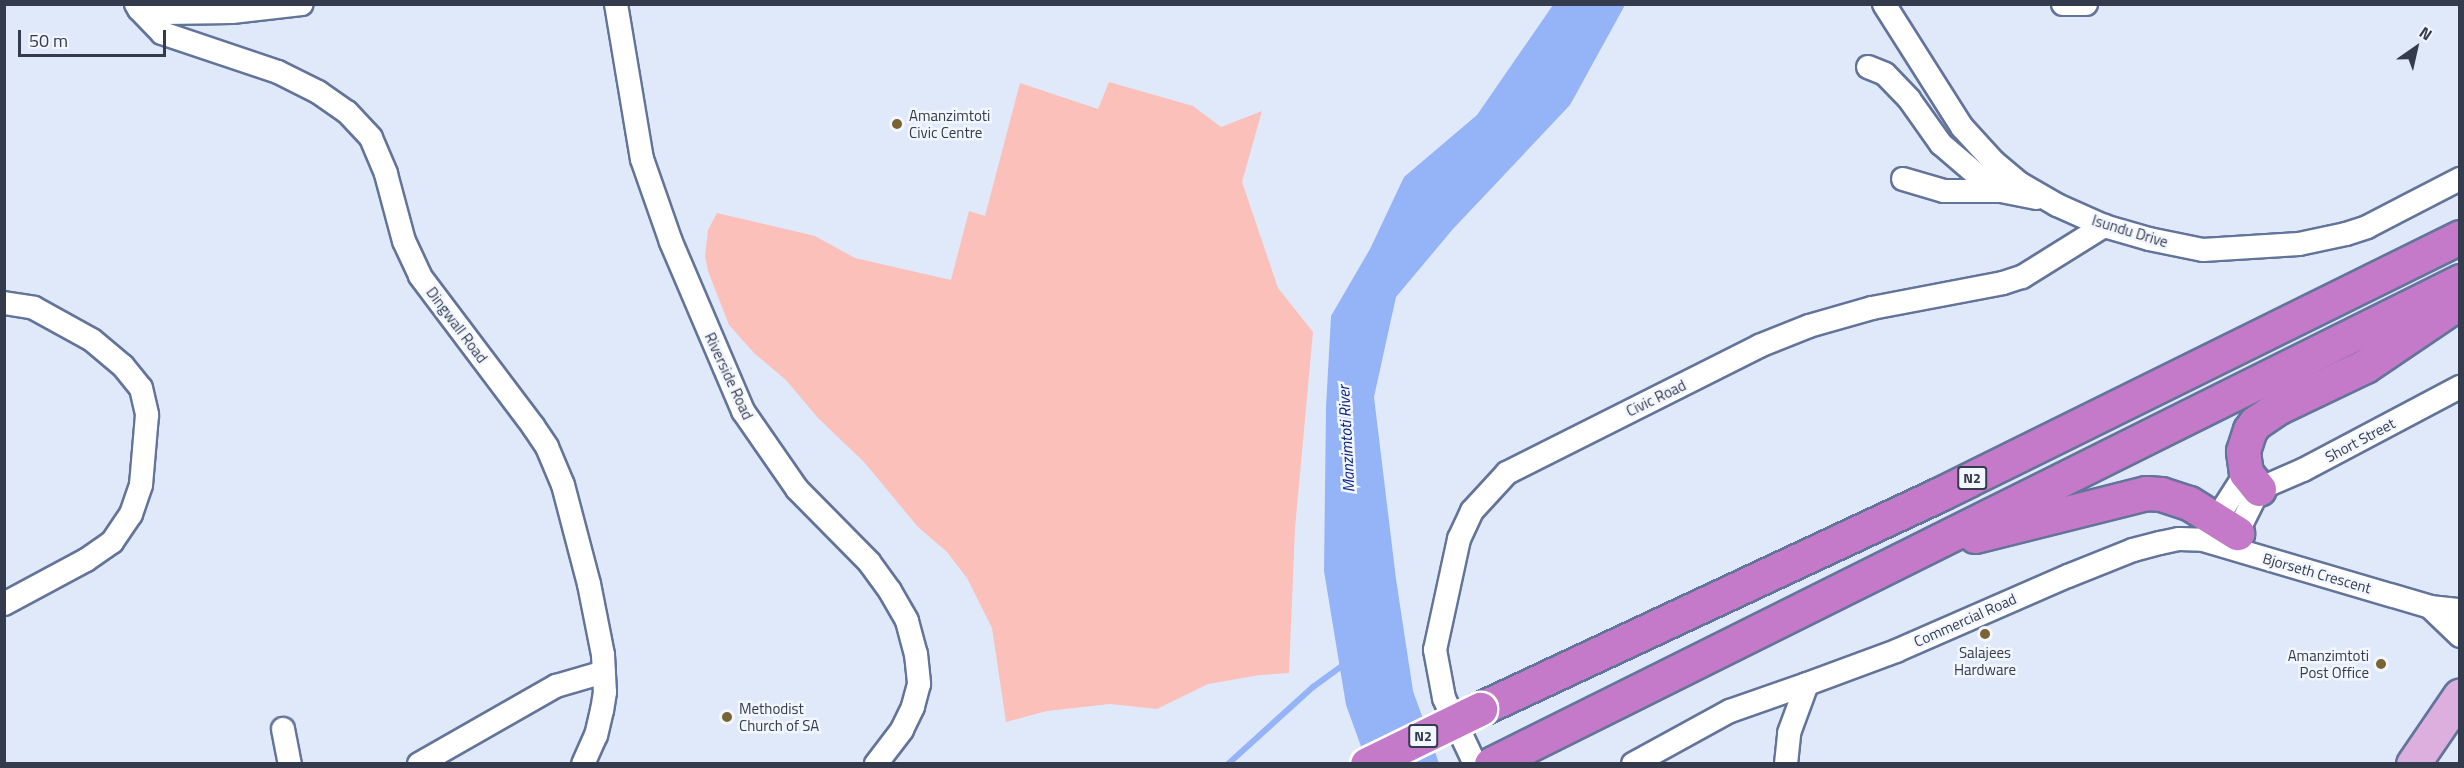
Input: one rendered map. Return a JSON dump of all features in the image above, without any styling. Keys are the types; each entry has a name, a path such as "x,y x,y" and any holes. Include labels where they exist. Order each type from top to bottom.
{"highway":[{"name":"N2","path":"1367,764 1940,494 2460,237"},
{"path":"1491,761 2460,281"},
{"path":"2252,481 2243,451 2246,440 2260,419 2365,366 2460,302"},
{"path":"1938,541 1994,532 2146,493 2176,497 2223,535"}],"main road":[{"path":"2413,764 2460,695"}],"street":[{"path":"137,7 165,13 232,12 302,4"},
{"name":"Riverside Road","path":"616,4 642,159 671,242 743,411 797,489 869,562 891,591 907,621 916,654 919,684 913,707 902,730 876,764"},
{"name":"Isundu Drive","path":"1884,4 1974,142 2019,183 2104,226 2149,239 2203,250 2299,244 2367,227 2460,178"},
{"name":"Dingwall Road","path":"137,7 162,33 278,72 318,92 347,112 371,138 386,174 404,241 420,276 526,417 556,465 589,584 604,672 602,710 596,735 583,764"},
{"path":"1868,67 1885,74 1909,99 1941,144 1982,179 2001,191"},
{"path":"1903,179 1944,191 2001,191 2049,200"},
{"name":"Civic Road","path":"1491,761 1444,698 1435,650 1459,539 1472,511 1507,473 1759,346 1809,326 1872,308 2003,283 2022,277 2104,226"},
{"path":"4,303 34,308 92,340 123,366 141,388 147,415 141,484 130,513 112,542 86,561 4,604"},
{"name":"Short Street","path":"2252,481 2303,470 2460,387"},
{"path":"2223,535 2252,481"},
{"name":"Bjorseth Crescent","path":"2223,535 2430,607 2460,610"},
{"name":"Commercial Road","path":"1633,764 1730,711 1896,651 2026,592 2133,550 2179,539 2223,535"},
{"name":"Bjorseth Crescent","path":"2430,607 2460,636"},
{"path":"419,764 556,686 604,672"},
{"path":"1786,764 1788,733 1807,684"},
{"path":"283,729 290,764"}],"shaded area":[{"path":"1109,82 1193,106 1221,127 1262,111 1242,182 1278,288 1313,332 1295,528 1289,673 1260,675 1208,684 1157,709 1110,704 1047,711 1006,722 992,628 967,578 947,552 918,527 864,462 818,418 786,380 754,353 729,325 708,271 705,256 708,230 717,213 815,236 855,258 951,280 969,211 985,216 1020,83 1098,109"}],"water":[{"name":"Manzimtoti River","path":"1553,5 1625,5 1570,105 1453,229 1396,297 1374,397 1396,579 1413,691 1439,763 1367,763 1346,705 1324,571 1326,407 1331,316 1370,249 1404,177 1477,115"}],"waterway":[{"path":"1228,764 1313,687 1346,663"}],"place":[{"name":"Amanzimtoti Civic Centre","path":"897,124"},
{"name":"Salajees Hardware","path":"1985,634"},
{"name":"Amanzimtoti Post Office","path":"2381,664"},
{"name":"Methodist Church of SA","path":"727,717"}]}
